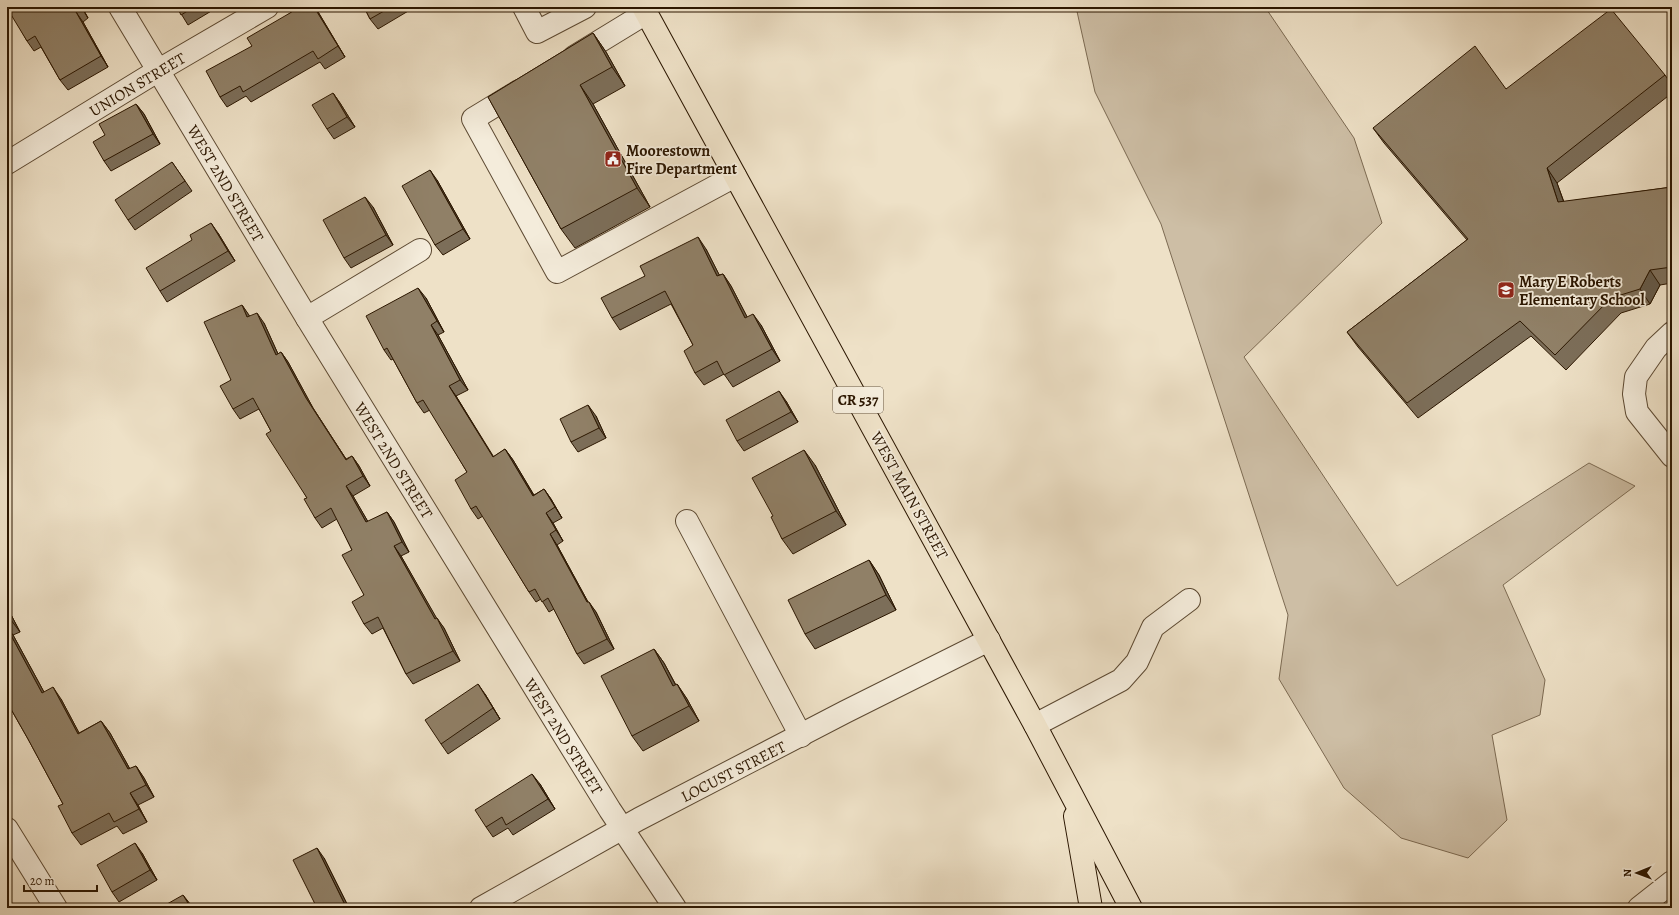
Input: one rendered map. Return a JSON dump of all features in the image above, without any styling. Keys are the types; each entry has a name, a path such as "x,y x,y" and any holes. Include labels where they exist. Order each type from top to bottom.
{"main road":[{"name":"WEST MAIN STREET","path":"644,10 989,640 1071,795"},
{"name":"CR 537","path":"1071,795 1092,908"},
{"name":"CR 537","path":"1071,795 1131,908"}],"street":[{"name":"WEST 2ND STREET","path":"120,7 307,318 622,829 675,908"},
{"name":"UNION STREET","path":"7,163 159,70 267,7"},
{"path":"524,7 537,32 585,7"},
{"path":"559,66 644,10"},
{"path":"532,82 473,119 557,272 735,176"},
{"path":"307,318 420,250"},
{"path":"1672,333 1656,348 1636,376 1634,394 1637,412 1672,456"},
{"path":"687,521 801,736"},
{"path":"1035,725 1121,680 1137,662 1153,627 1189,600"},
{"name":"LOCUST STREET","path":"480,908 622,829 989,640"},
{"path":"7,828 56,908"},
{"path":"1639,908 1672,882"}],"shaded area":[{"path":"1076,7 1265,7 1354,138 1382,223 1244,357 1397,586 1589,463 1635,486 1503,585 1545,680 1540,715 1492,735 1507,820 1468,858 1401,838 1344,788 1279,679 1288,615 1161,224 1095,92"}],"building":[{"path":"7,7 81,7 76,12 101,56 60,80 35,36 27,41"},
{"path":"177,7 194,7 181,15"},
{"path":"299,7 314,7 338,46 318,59 313,51 243,92 240,86 220,97 206,71 252,46 247,38"},
{"path":"364,7 391,7 370,19"},
{"path":"1611,9 1665,75 1547,168 1558,202 1672,187 1672,267 1650,270 1640,289 1611,298 1555,355 1520,321 1407,403 1347,332 1468,239 1373,128 1475,46 1506,89"},
{"path":"593,33 612,67 580,85 637,188 561,229 488,97"},
{"path":"333,93 347,117 327,129 312,105"},
{"path":"136,104 153,134 104,161 93,142 105,135 99,124"},
{"path":"172,162 185,181 128,220 115,200"},
{"path":"430,170 463,229 435,245 402,186"},
{"path":"365,197 386,235 344,258 323,220"},
{"path":"211,223 228,251 160,291 146,268 192,240 190,235"},
{"path":"698,237 717,276 723,274 745,318 753,314 772,349 724,375 717,361 695,373 684,351 693,345 665,291 612,318 601,298 645,276 640,266"},
{"path":"418,288 437,321 431,325 460,380 449,386 493,457 505,449 533,496 544,489 555,507 546,513 556,530 550,534 587,602 589,602 607,639 577,654 548,598 542,602 535,589 529,592 476,506 471,509 455,480 467,472 423,400 417,403 387,348 384,350 366,316"},
{"path":"242,305 247,317 257,313 276,355 281,352 306,398 346,460 352,456 363,476 346,486 366,522 387,512 402,542 394,546 435,619 437,618 453,651 406,674 378,617 364,624 352,602 364,595 342,555 352,550 331,508 315,518 304,499 307,498 266,434 271,431 253,398 233,409 220,386 231,380 204,322"},
{"path":"779,391 791,412 737,441 726,420"},
{"path":"588,405 599,428 571,442 560,419"},
{"path":"804,450 836,511 782,539 771,517 773,516 752,478"},
{"path":"869,560 886,595 805,634 788,600"},
{"path":"7,612 11,620 7,622"},
{"path":"7,628 42,693 53,687 78,734 101,721 128,769 136,766 146,785 130,793 139,809 114,822 109,813 72,833 58,806 63,804 7,702"},
{"path":"654,649 673,686 677,684 689,706 632,736 601,676"},
{"path":"478,684 493,708 441,744 425,720"},
{"path":"532,774 548,799 506,825 502,817 486,827 475,810"},
{"path":"135,843 150,870 112,892 97,865"},
{"path":"317,848 345,905 339,908 317,908 293,860"},
{"path":"183,895 191,908 160,908"}],"place":[{"name":"Moorestown Fire Department","path":"613,159"},
{"name":"Mary E Roberts Elementary School","path":"1506,290"}]}
